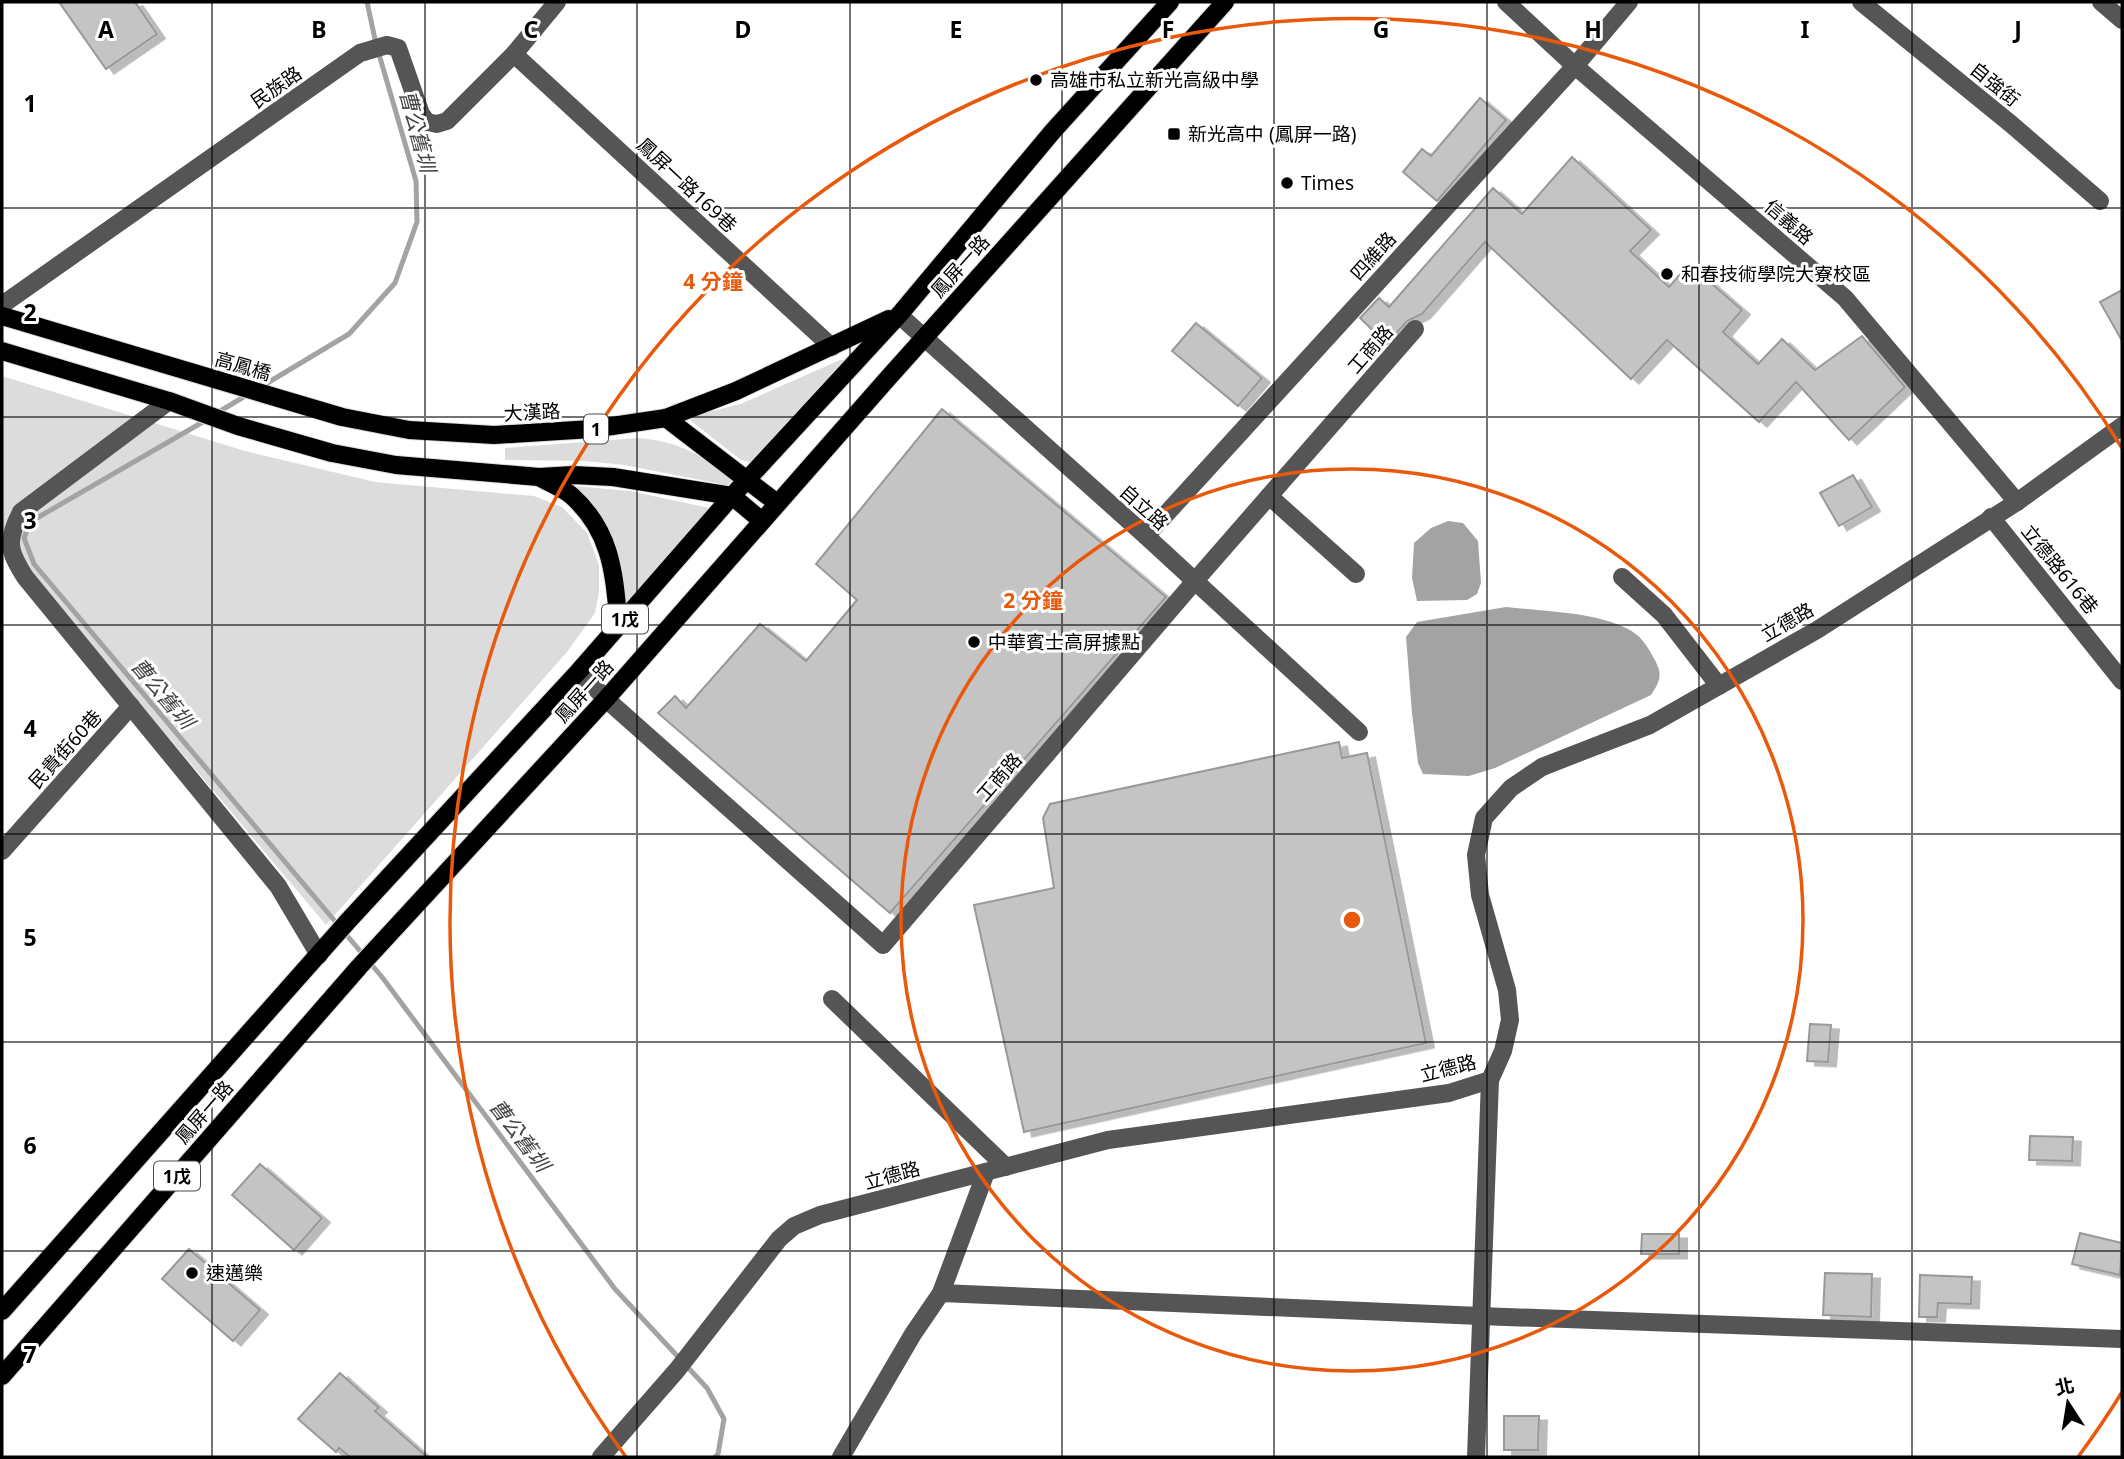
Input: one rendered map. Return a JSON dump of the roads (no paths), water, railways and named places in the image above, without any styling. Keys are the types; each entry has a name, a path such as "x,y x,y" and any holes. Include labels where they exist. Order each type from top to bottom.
{"main road":[{"name":"鳳屏一路","path":"2,1311 348,921 579,671 732,496 899,315 1053,131 1170,2"},
{"name":"鳳屏一路","path":"2,1376 352,975 606,699 1225,2"},
{"name":"大漢路","path":"274,397 342,417 409,430 494,435 592,429 666,418 736,391 899,315"},
{"name":"高鳳橋","path":"2,316 274,397"},
{"path":"2,351 332,453 396,465 539,477 613,477 732,496 762,521"},
{"path":"666,418 778,503"},
{"path":"539,477 571,496 600,531 614,567 619,626"}],"street":[{"name":"民族路","path":"2,305 360,53 387,45 398,48 421,114 427,122 437,124 447,121 514,54 557,2"},
{"name":"信義路","path":"1506,2 1575,66 1845,298 2017,502"},
{"name":"四維路","path":"1146,536 1575,66 1629,2"},
{"name":"自強街","path":"1861,2 2101,201"},
{"path":"2101,2 2122,20"},
{"name":"鳳屏一路169巷","path":"514,54 832,347"},
{"name":"自立路","path":"899,315 1146,536 1359,732"},
{"name":"工商路","path":"579,671 606,699 883,945 1415,329"},
{"path":"169,401 21,512 10,542 12,556 25,577 278,886 322,951"},
{"name":"立德路","path":"601,1457 691,1353 779,1238 794,1226 820,1215 1108,1140 1450,1093 1490,1080 1503,1051 1510,1020 1507,990 1479,882 1475,855 1484,818 1511,788 1542,767 1650,725 1817,630 2017,502 2122,426"},
{"path":"1269,496 1356,574"},
{"name":"立德路616巷","path":"1991,517 2122,681"},
{"path":"1622,577 1664,615 1719,686"},
{"name":"民貴街60巷","path":"2,851 131,706"},
{"path":"832,999 1006,1167"},
{"path":"1476,1457 1490,1080"},
{"path":"841,1457 913,1334 941,1293 986,1172"},
{"path":"941,1293 2122,1339"}],"waterway":[{"name":"曹公舊圳","path":"259,388 349,334 395,283 417,222 416,181 376,44 367,2"},
{"name":"曹公舊圳","path":"217,413 250,393"},
{"name":"曹公舊圳","path":"208,419 30,522 24,538 34,564 382,977 615,1289 707,1388 724,1419 718,1454 715,1457"}],"place":[{"name":"高雄市私立新光高級中學","path":"1036,80"},
{"name":"新光高中 (鳳屏一路)","path":"1174,134"},
{"name":"Times","path":"1287,183"},
{"name":"和春技術學院大寮校區","path":"1667,274"},
{"name":"中華賓士高屏據點","path":"974,642"},
{"name":"速邁樂","path":"192,1273"}]}
